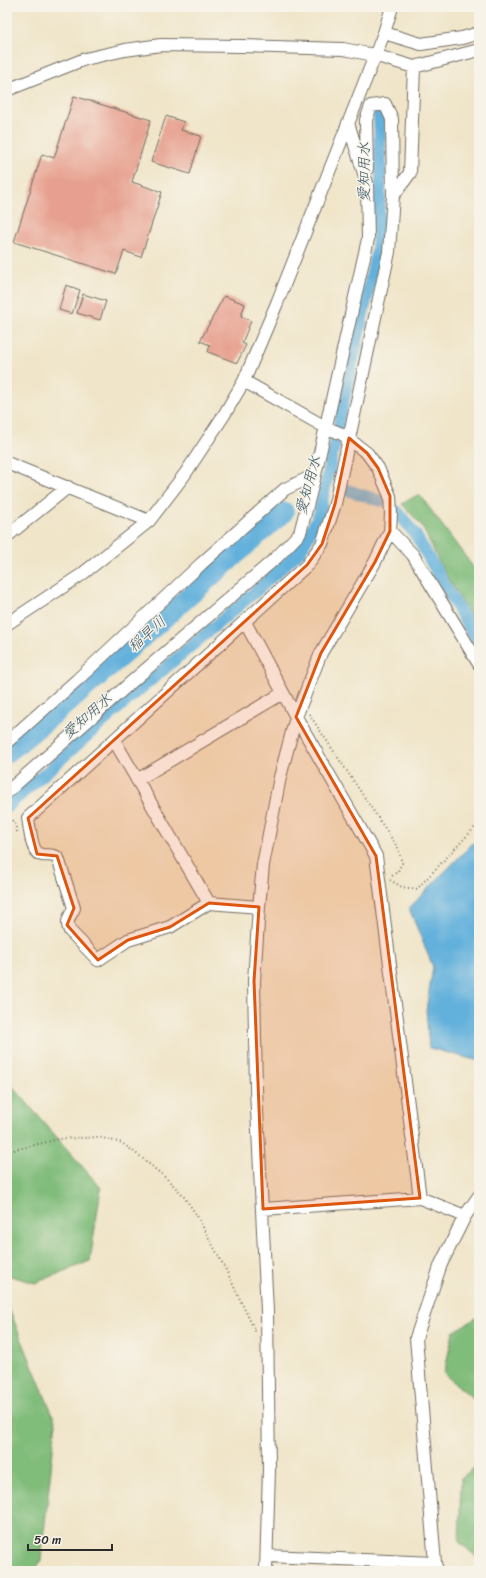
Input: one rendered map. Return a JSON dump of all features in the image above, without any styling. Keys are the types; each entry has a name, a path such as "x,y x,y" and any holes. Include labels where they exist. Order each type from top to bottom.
{"street":[{"path":"7,624 81,575 149,521 185,474 224,415 244,381 277,303 384,33 392,7"},
{"path":"384,33 421,44 462,38 479,33"},
{"path":"7,90 85,59 125,50 161,45 343,49 374,55 414,67 479,50"},
{"path":"393,196 410,173 414,67"},
{"path":"7,792 136,678 276,558 300,533 315,475 368,238 366,120 371,106 385,104 392,119 393,196 389,252 345,436 335,504 322,544 307,565 28,818 33,847 37,854 55,856 58,858 74,908 67,925 70,931 98,960 128,940 170,927 209,903 258,907"},
{"path":"348,123 367,183"},
{"path":"244,381 325,427 345,436 367,453 378,468 390,496 391,514 390,531 375,562 321,653 296,717 280,777 264,858 258,907 254,981 256,1090 263,1209 268,1375 269,1469 266,1571"},
{"path":"7,463 149,521"},
{"path":"7,742 77,680 201,564 285,489 315,475"},
{"path":"7,536 68,487"},
{"path":"390,531 413,555 479,664"},
{"path":"245,622 296,717 376,856 420,1198"},
{"path":"137,780 283,693"},
{"path":"114,740 209,903"},
{"path":"267,1556 436,1567 416,1338 441,1264 465,1216 479,1196"},
{"path":"263,1209 420,1198 465,1216"}],"path":[{"path":"302,703 398,848 402,863 398,871 389,879 402,886 417,889 479,823"},
{"path":"7,1154 14,1150 58,1139 98,1137 122,1143 141,1157 182,1194 196,1214 226,1270 258,1339"}],"highlighted area":[{"path":"349,438 367,453 378,468 390,496 390,531 375,562 321,653 296,717 376,856 420,1198 263,1209 254,981 259,907 209,903 170,927 128,940 98,960 67,925 74,908 57,856 37,854 28,818 307,565 322,544 335,504"}],"green space":[{"path":"419,494 479,575 479,631 440,564 422,526 402,504"},
{"path":"7,1080 101,1188 90,1261 35,1283 7,1275"},
{"path":"7,1304 56,1423 41,1560 35,1571 7,1571 7,1566 12,1555 7,1550 7,1450 13,1420 7,1392"},
{"path":"479,1316 479,1413 474,1399 444,1374 453,1332"},
{"path":"479,1464 479,1559 459,1542 461,1478"}],"water":[{"path":"479,837 479,1061 429,1048 426,1010 433,967 409,908"}],"building":[{"path":"74,96 151,120 132,182 162,192 141,257 124,251 116,274 14,242 42,154 54,158"},
{"path":"166,116 184,122 181,130 201,136 190,174 151,162"},
{"path":"66,285 80,290 72,314 59,310"},
{"path":"83,294 106,301 100,320 77,313"},
{"path":"224,296 245,304 241,316 251,321 242,343 246,345 237,363 208,352 210,345 200,341"}],"waterway":[{"name":"愛知用水","path":"7,807 130,698 254,593 301,550 319,515 377,250 381,177 379,112"},
{"path":"347,490 381,501"},
{"path":"397,511 415,534 479,645"},
{"name":"稲早川","path":"7,753 81,692 284,512"}]}
